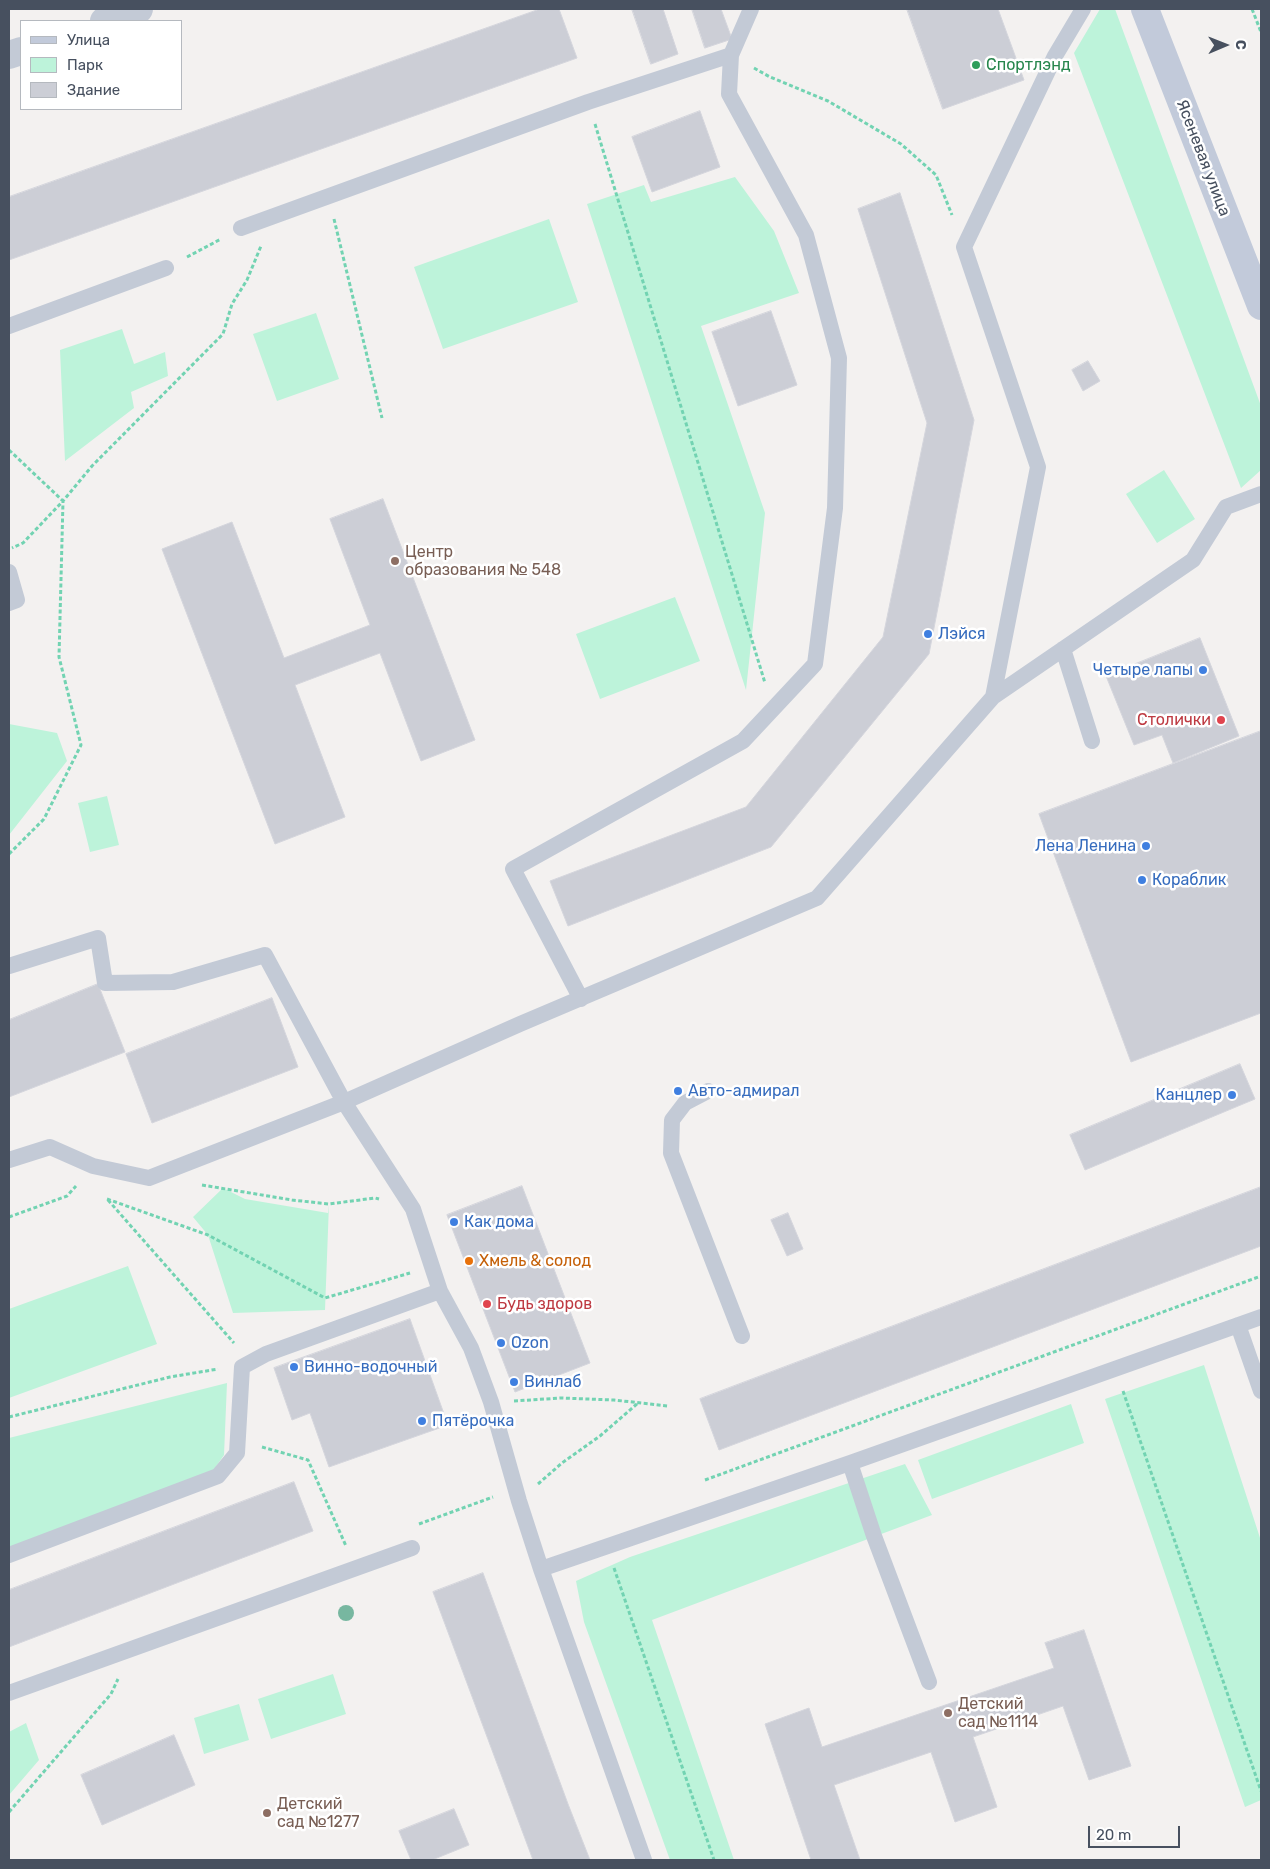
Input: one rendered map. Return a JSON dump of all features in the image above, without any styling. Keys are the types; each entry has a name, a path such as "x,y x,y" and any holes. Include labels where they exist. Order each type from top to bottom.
{"main road":[{"name":"Ясеневая улица","path":"1145,9 1261,306"}],"street":[{"path":"107,20 139,9"}],"lane":[{"path":"581,998 513,869 743,741 815,664 835,508 839,358 806,235 730,94 731,55 751,9"},
{"path":"993,697 1038,467 964,247 1055,56 1083,9"},
{"path":"241,228 588,102 731,55"},
{"path":"9,326 166,268"},
{"path":"9,1160 50,1147 89,1171 149,1178 344,1102 581,998 817,898 993,697 1192,560 1226,507 1261,494"},
{"path":"9,572 17,600 9,603"},
{"path":"1063,649 1092,741"},
{"path":"9,966 98,938 105,983 173,982 265,955 344,1102 413,1209 440,1291 471,1348 491,1402 519,1501 541,1569 644,1860"},
{"path":"708,1091 685,1103 672,1120 671,1153 742,1336"},
{"path":"9,1555 218,1476 237,1453 242,1367 266,1354 440,1291"},
{"path":"541,1569 850,1463 1261,1318"},
{"path":"1238,1326 1261,1391"},
{"path":"850,1463 874,1536 929,1682"},
{"path":"9,1693 412,1548"}],"path":[{"path":"1252,9 1261,32"},
{"path":"731,55 770,77 828,101 900,144 936,175 964,247"},
{"path":"588,102 773,709"},
{"path":"329,196 382,418"},
{"path":"9,549 23,543 64,501 92,466 222,334 232,304 247,280 275,216"},
{"path":"166,268 241,228"},
{"path":"9,450 64,501 60,657 81,745 44,819 9,854"},
{"path":"9,1217 67,1196 89,1171 107,1199 251,1362"},
{"path":"196,1184 292,1200 329,1204 375,1198 413,1209"},
{"path":"107,1199 208,1235 326,1298 412,1272"},
{"path":"705,1480 1261,1276"},
{"path":"9,1417 170,1377 224,1368"},
{"path":"1116,1369 1261,1791"},
{"path":"491,1402 561,1398 614,1400 668,1406"},
{"path":"519,1501 562,1463 600,1436 638,1403"},
{"path":"238,1440 308,1460 348,1551"},
{"path":"606,1546 714,1860"},
{"path":"9,1812 111,1694 132,1649"}],"green space":[{"path":"1100,9 1115,9 1261,406 1261,470 1241,488 1074,53"},
{"path":"735,177 774,231 799,293 701,326 765,513 746,690 587,204 644,185 651,202"},
{"path":"549,219 578,302 443,349 414,267"},
{"path":"316,313 339,379 277,401 253,334"},
{"path":"122,329 134,364 165,352 168,376 131,392 134,408 65,461 60,350"},
{"path":"1164,470 1195,519 1157,543 1126,494"},
{"path":"675,597 700,661 600,699 576,634"},
{"path":"9,724 57,733 67,761 9,835"},
{"path":"107,796 119,845 90,852 78,803"},
{"path":"223,1188 245,1199 328,1213 329,1204 325,1310 233,1313 208,1235 193,1217"},
{"path":"128,1266 157,1344 9,1398 9,1309"},
{"path":"1204,1365 1261,1541 1261,1800 1245,1807 1105,1399"},
{"path":"227,1383 224,1455 213,1471 9,1550 9,1438"},
{"path":"1071,1404 1084,1443 932,1499 918,1460"},
{"path":"905,1464 932,1515 652,1620 734,1860 670,1860 584,1622 576,1581 630,1557"},
{"path":"333,1674 346,1714 271,1739 258,1699"},
{"path":"239,1704 249,1740 204,1754 194,1718"},
{"path":"26,1723 39,1760 9,1795 9,1732"}],"building":[{"path":"540,9 559,9 577,58 9,260 9,197"},
{"path":"632,9 663,9 678,54 651,64"},
{"path":"692,9 721,9 732,39 705,48"},
{"path":"907,9 998,9 1024,80 943,109"},
{"path":"700,111 720,167 652,192 632,137"},
{"path":"900,193 974,420 929,654 771,847 568,926 550,881 746,807 883,637 927,423 858,209"},
{"path":"771,311 797,385 738,406 712,332"},
{"path":"1088,361 1100,381 1083,391 1072,370"},
{"path":"383,499 475,740 421,761 380,653 295,685 345,817 275,844 162,549 232,522 284,658 370,625 330,519"},
{"path":"1200,638 1239,736 1173,763 1162,735 1134,745 1106,676"},
{"path":"1261,731 1261,1013 1131,1062 1039,814"},
{"path":"98,984 125,1052 9,1097 9,1020"},
{"path":"272,998 298,1067 152,1123 126,1054"},
{"path":"1240,1064 1255,1099 1085,1170 1070,1135"},
{"path":"522,1186 590,1363 515,1392 447,1215"},
{"path":"1261,1187 1261,1246 719,1450 700,1399"},
{"path":"788,1213 803,1249 787,1256 771,1220"},
{"path":"410,1319 448,1425 329,1467 310,1413 292,1420 274,1368"},
{"path":"294,1482 313,1531 9,1647 9,1590"},
{"path":"483,1573 590,1860 533,1860 433,1592"},
{"path":"1084,1630 1131,1766 1089,1780 1063,1706 973,1737 997,1807 955,1822 931,1752 834,1785 860,1860 811,1860 765,1724 809,1708 822,1747 1054,1668 1045,1643"},
{"path":"174,1735 195,1785 102,1825 81,1775"},
{"path":"454,1809 469,1845 432,1860 411,1860 399,1831"}],"place":[{"name":"Спортлэнд","path":"976,65"},
{"name":"Центр образования № 548","path":"395,561"},
{"name":"Лэйся","path":"928,634"},
{"name":"Четыре лапы","path":"1203,670"},
{"name":"Столички","path":"1221,720"},
{"name":"Лена Ленина","path":"1146,846"},
{"name":"Кораблик","path":"1142,880"},
{"name":"Авто-адмирал","path":"678,1091"},
{"name":"Канцлер","path":"1232,1095"},
{"name":"Как дома","path":"454,1222"},
{"name":"Хмель & солод","path":"469,1261"},
{"name":"Будь здоров","path":"487,1304"},
{"name":"Ozon","path":"501,1343"},
{"name":"Винно-водочный","path":"294,1367"},
{"name":"Винлаб","path":"514,1382"},
{"name":"Пятёрочка","path":"422,1421"},
{"name":"Детский сад №1114","path":"948,1713"},
{"name":"Детский сад №1277","path":"267,1813"}]}
